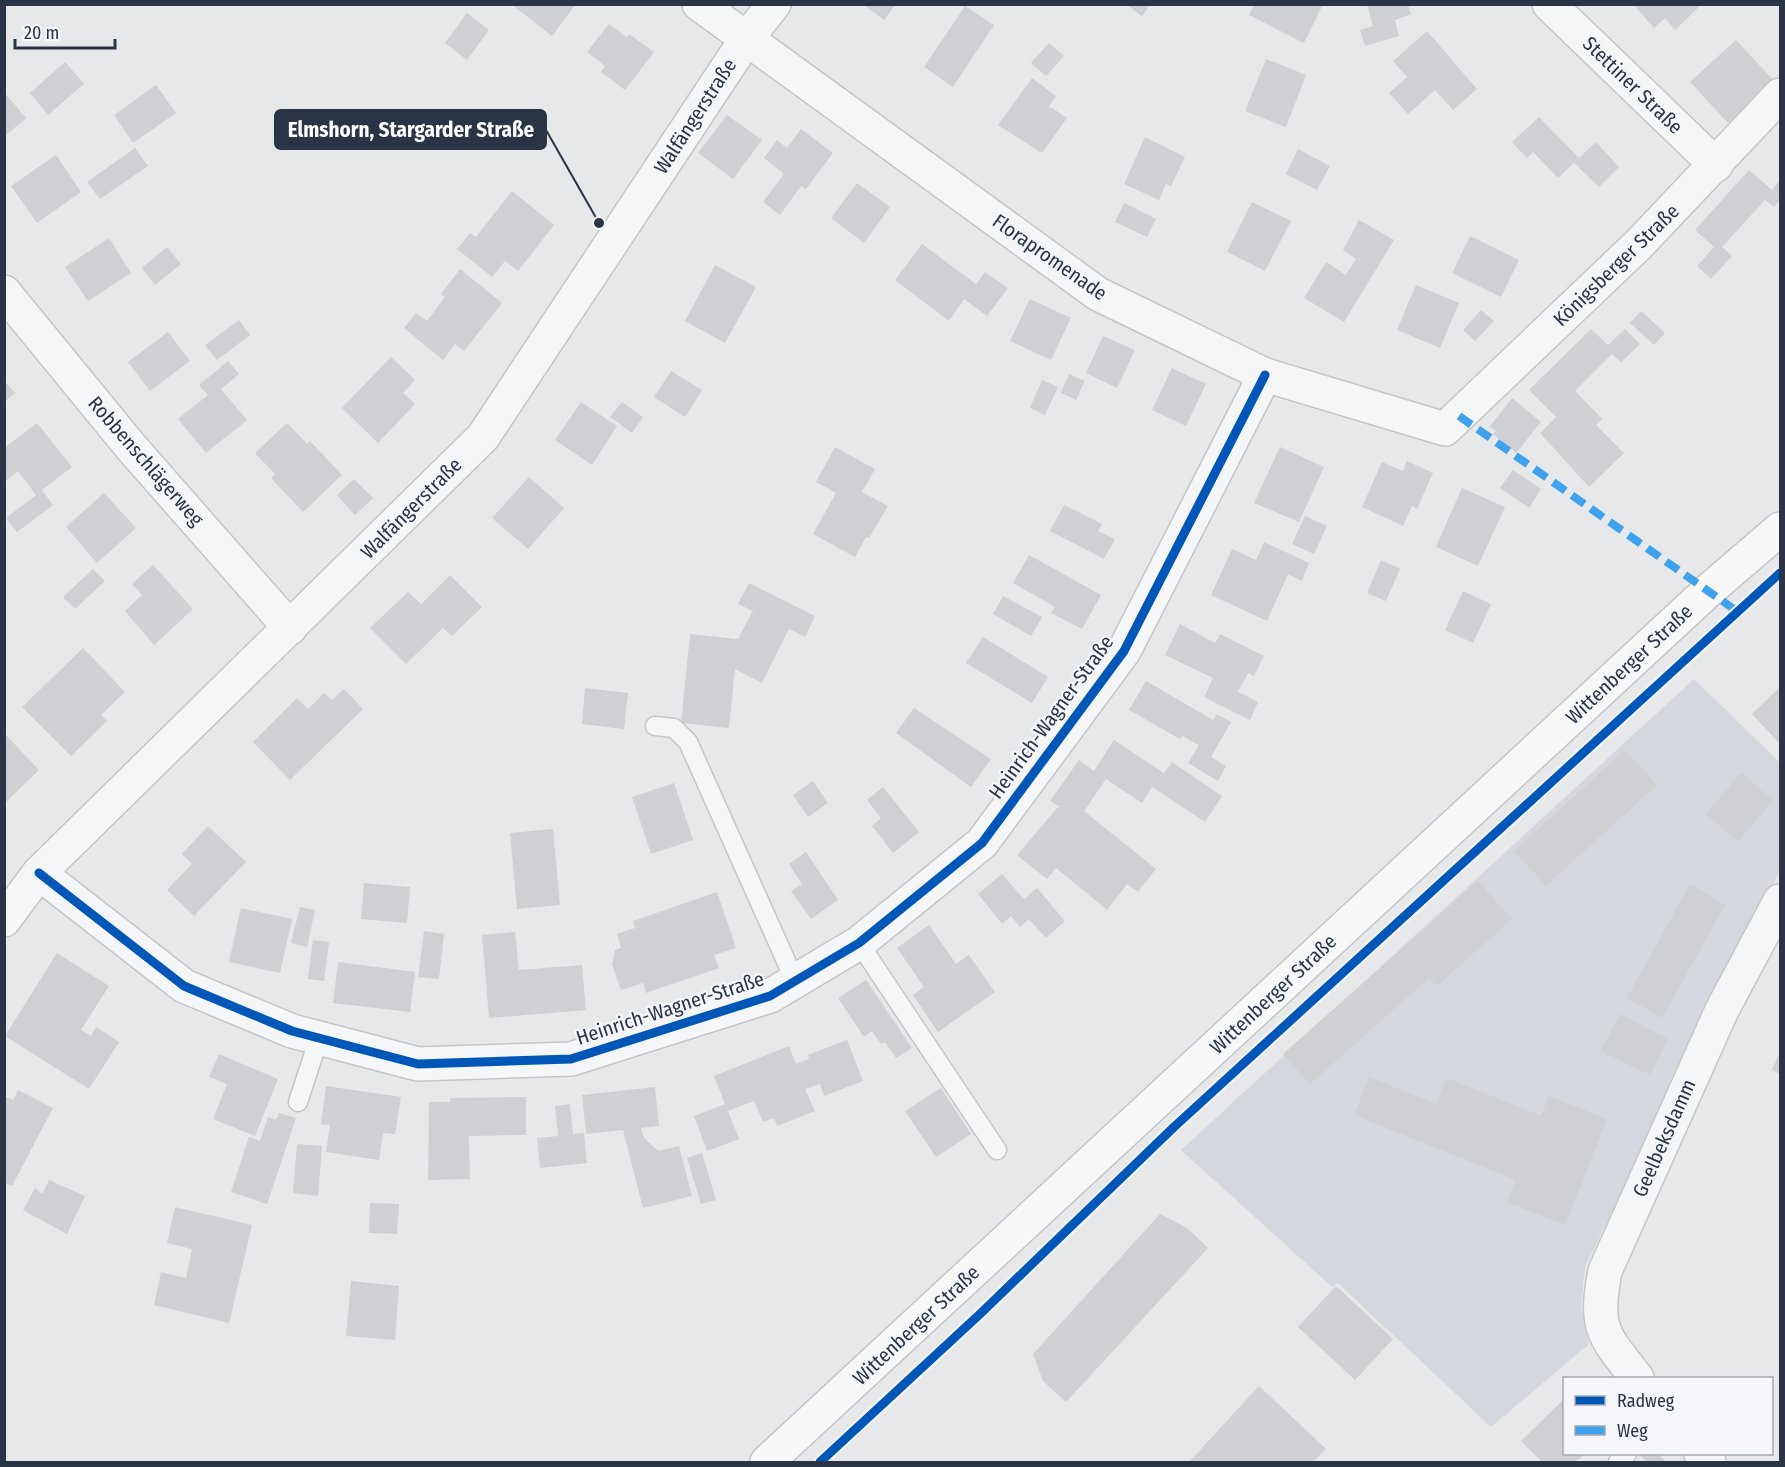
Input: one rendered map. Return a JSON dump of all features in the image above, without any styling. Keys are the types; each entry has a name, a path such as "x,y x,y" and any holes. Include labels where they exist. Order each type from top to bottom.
{"main road":[{"name":"Wittenberger Straße","path":"767,1462 1699,599 1780,529"}],"street":[{"name":"Florapromenade","path":"699,4 1098,294 1265,375 1445,429"},
{"name":"Walfängerstraße","path":"4,920 39,873 483,437 747,38 774,4"},
{"name":"Stettiner Straße","path":"1549,4 1716,165"},
{"name":"Königsberger Straße","path":"1445,429 1639,244 1780,95"},
{"name":"Robbenschlägerweg","path":"4,291 131,447 290,628"},
{"name":"Heinrich-Wagner-Straße","path":"39,873 184,986 292,1031 418,1064 571,1059 770,996 859,942 982,843 1124,651 1265,375"},
{"name":"Geelbeksdamm","path":"1636,1377 1606,1338 1598,1305 1605,1270 1722,1010 1780,901"}],"lane":[{"path":"655,726 674,728 688,742 795,981"},
{"path":"859,942 997,1150"},
{"path":"298,1102 318,1038"}],"shaded area":[{"path":"1694,679 1780,763 1780,870 1585,1267 1581,1306 1589,1344 1491,1427 1338,1283 1332,1287 1181,1150"}],"building":[{"path":"516,4 576,4 552,36 515,7"},
{"path":"863,4 896,4 884,20"},
{"path":"1254,4 1323,4 1304,43 1249,15"},
{"path":"1633,4 1677,6 1702,4 1675,30 1665,18 1654,28"},
{"path":"1127,5 1150,5 1142,16"},
{"path":"1367,5 1408,5 1411,14 1395,20 1399,36 1365,46 1360,30 1373,26"},
{"path":"965,6 994,25 953,87 924,67"},
{"path":"467,13 489,30 467,60 445,43"},
{"path":"609,24 627,37 629,34 654,52 625,90 601,72 605,66 587,52"},
{"path":"1427,31 1477,89 1453,110 1435,90 1408,114 1389,93 1407,77 1393,61"},
{"path":"1736,40 1774,81 1728,123 1690,82"},
{"path":"1049,43 1064,56 1046,76 1031,63"},
{"path":"1266,59 1306,75 1286,127 1245,111"},
{"path":"65,62 84,84 48,115 30,93"},
{"path":"1032,78 1056,96 1049,106 1067,118 1042,153 998,125"},
{"path":"156,85 176,113 133,143 114,115"},
{"path":"5,93 26,118 5,136"},
{"path":"727,115 762,140 733,179 698,153"},
{"path":"1539,117 1579,158 1596,142 1619,167 1599,187 1574,163 1558,178 1533,152 1527,158 1512,142"},
{"path":"801,129 833,153 806,189 801,186 780,215 763,202 784,174 764,158 777,140 787,148"},
{"path":"1145,137 1185,157 1171,186 1166,184 1159,200 1124,184"},
{"path":"135,148 148,166 100,199 87,182"},
{"path":"1298,149 1330,166 1317,190 1286,174"},
{"path":"56,155 81,192 37,223 11,186"},
{"path":"1749,170 1772,190 1780,180 1780,200 1774,207 1765,200 1722,247 1732,256 1711,279 1697,266 1714,247 1695,230"},
{"path":"857,183 890,207 864,243 831,218"},
{"path":"512,191 554,225 518,271 505,261 492,277 457,249 470,233 476,237"},
{"path":"1252,202 1291,221 1265,271 1227,252"},
{"path":"1124,203 1156,219 1147,237 1115,222"},
{"path":"1359,220 1394,240 1344,322 1304,298 1326,262 1346,275 1356,259 1343,250"},
{"path":"1470,236 1519,260 1501,297 1452,273"},
{"path":"109,238 131,273 88,301 65,267"},
{"path":"922,244 976,284 985,272 1008,288 987,316 964,299 949,321 895,280"},
{"path":"167,247 181,264 155,285 142,268"},
{"path":"715,265 756,287 725,343 685,321"},
{"path":"460,269 502,303 464,351 455,344 443,360 404,328 416,313 427,321 445,297 441,294"},
{"path":"1416,285 1459,303 1440,348 1397,330"},
{"path":"1030,299 1071,318 1051,360 1010,341"},
{"path":"1481,310 1494,321 1475,341 1463,330"},
{"path":"1641,311 1665,333 1654,345 1630,323"},
{"path":"239,320 250,335 217,360 205,345"},
{"path":"1591,329 1608,345 1625,329 1640,344 1621,362 1612,354 1575,391 1602,419 1596,425 1624,453 1589,487 1540,433 1556,417 1529,390"},
{"path":"168,332 190,361 150,391 128,362"},
{"path":"1103,336 1135,350 1117,388 1086,373"},
{"path":"391,357 415,380 403,393 415,404 378,443 342,408"},
{"path":"228,361 239,374 221,389 247,420 206,453 178,419 208,395 199,385"},
{"path":"1172,368 1206,384 1186,426 1152,410"},
{"path":"671,371 702,390 685,417 654,397"},
{"path":"1069,374 1085,381 1076,400 1061,393"},
{"path":"4,380 15,393 4,402"},
{"path":"1042,380 1058,387 1045,415 1030,408"},
{"path":"1512,398 1541,422 1516,453 1493,434 1496,431 1490,426"},
{"path":"581,402 617,426 592,465 555,440"},
{"path":"622,402 643,417 632,433 610,417"},
{"path":"37,423 72,467 42,490 53,505 17,532 6,518 36,495 18,471 4,482 4,448"},
{"path":"287,423 307,444 310,441 342,475 303,512 271,478 275,474 255,453"},
{"path":"835,447 875,469 862,492 888,506 855,557 813,534 836,493 816,482"},
{"path":"1280,447 1324,467 1299,522 1254,503"},
{"path":"1407,461 1433,473 1417,509 1412,506 1403,526 1362,507 1382,462 1403,471"},
{"path":"1513,470 1541,489 1529,508 1500,488"},
{"path":"529,477 564,508 528,549 492,518"},
{"path":"354,479 373,498 355,515 337,495"},
{"path":"1462,488 1505,507 1478,566 1436,547"},
{"path":"104,493 136,528 97,563 66,527"},
{"path":"1064,505 1102,524 1098,531 1115,539 1104,559 1050,531"},
{"path":"1305,516 1327,526 1314,554 1292,544"},
{"path":"1264,542 1309,563 1302,581 1288,574 1267,621 1211,595 1232,549 1256,560"},
{"path":"1029,555 1101,595 1082,629 1051,613 1055,607 1013,583"},
{"path":"1381,560 1400,569 1386,601 1367,593"},
{"path":"153,565 193,609 154,645 125,611 142,595 132,584"},
{"path":"93,569 105,581 75,609 63,597"},
{"path":"450,575 482,607 452,636 443,628 406,664 370,628 408,592 421,604"},
{"path":"749,583 815,616 805,637 789,629 762,683 735,669 729,728 681,723 690,634 738,639 753,611 738,604"},
{"path":"1463,591 1491,604 1473,643 1445,630"},
{"path":"1003,596 1042,617 1031,636 993,614"},
{"path":"1180,624 1215,643 1220,634 1264,656 1254,676 1248,673 1238,692 1258,702 1250,720 1204,697 1213,678 1165,655"},
{"path":"983,637 1048,677 1032,703 966,663"},
{"path":"83,648 125,692 101,715 107,721 71,756 22,707"},
{"path":"1146,681 1213,720 1217,714 1231,722 1211,757 1226,766 1218,781 1188,763 1199,745 1182,736 1180,739 1129,710"},
{"path":"1780,687 1780,744 1752,714"},
{"path":"585,688 628,693 624,729 582,724"},
{"path":"344,689 363,709 290,780 253,742 297,698 308,709 324,693 332,700"},
{"path":"914,708 991,759 971,787 896,733"},
{"path":"6,735 39,770 4,804 4,736"},
{"path":"1114,740 1164,773 1172,762 1222,796 1205,822 1152,787 1142,803 1106,779 1084,811 1156,869 1138,892 1127,884 1107,910 1056,868 1047,879 1017,855 1059,806 1050,801 1079,760 1094,771"},
{"path":"1625,750 1657,785 1546,886 1514,851"},
{"path":"1741,773 1773,800 1738,842 1706,814"},
{"path":"813,781 828,803 808,817 793,795"},
{"path":"674,783 693,840 651,854 632,797"},
{"path":"883,787 919,832 893,853 872,826 881,818 867,800"},
{"path":"208,826 246,862 194,916 167,890 192,864 182,854"},
{"path":"553,829 560,905 517,909 510,833"},
{"path":"806,852 838,900 811,919 791,891 802,884 789,864"},
{"path":"1002,874 1024,899 1037,888 1065,921 1046,938 1029,919 1020,927 1011,916 1002,924 978,894"},
{"path":"1478,881 1512,919 1437,986 1429,978 1310,1084 1283,1054"},
{"path":"364,883 410,887 407,923 361,919"},
{"path":"1690,884 1725,905 1662,1018 1627,998"},
{"path":"717,892 736,948 714,955 719,968 646,993 643,983 621,990 612,964 615,950 621,948 617,934 635,928 633,921"},
{"path":"300,907 315,910 307,947 291,943"},
{"path":"241,908 292,919 280,973 229,962"},
{"path":"929,925 956,964 969,955 995,992 938,1032 913,995 924,987 897,948"},
{"path":"424,931 444,934 439,979 418,977"},
{"path":"515,932 519,970 582,965 586,1010 489,1018 482,935"},
{"path":"313,940 329,942 324,981 308,979"},
{"path":"57,953 109,986 81,1030 91,1036 96,1027 119,1042 89,1089 5,1036"},
{"path":"338,962 415,972 410,1012 333,1003"},
{"path":"866,980 912,1048 896,1058 885,1042 881,1044 872,1031 864,1037 838,998"},
{"path":"1620,1014 1668,1039 1650,1075 1601,1051"},
{"path":"847,1040 863,1081 824,1096 820,1084 805,1089 815,1111 777,1126 774,1118 763,1122 754,1101 728,1111 739,1139 707,1151 694,1116 725,1104 714,1076 789,1046 796,1064 809,1059 808,1055"},
{"path":"1780,1052 1780,1074 1772,1070"},
{"path":"219,1054 278,1079 255,1136 213,1119 227,1084 209,1077"},
{"path":"1369,1077 1436,1104 1446,1078 1541,1116 1549,1096 1607,1119 1565,1225 1507,1202 1516,1180 1354,1115"},
{"path":"326,1086 401,1097 395,1134 383,1133 379,1160 326,1152 330,1125 321,1124"},
{"path":"655,1087 659,1126 641,1128 644,1138 658,1151 679,1146 692,1196 643,1208 623,1130 586,1134 582,1095"},
{"path":"941,1088 971,1134 936,1157 905,1111"},
{"path":"18,1090 53,1108 12,1186 4,1182 4,1096 13,1100"},
{"path":"526,1097 526,1135 469,1136 470,1179 428,1180 429,1102 450,1102 450,1098"},
{"path":"570,1104 573,1134 584,1133 587,1163 540,1168 537,1138 558,1136 555,1106"},
{"path":"279,1113 296,1118 267,1204 231,1192 249,1137 260,1141 268,1117 276,1120"},
{"path":"297,1144 322,1146 318,1196 293,1193"},
{"path":"702,1153 716,1200 701,1204 687,1158"},
{"path":"49,1180 85,1196 67,1234 23,1210 35,1188 42,1194"},
{"path":"370,1203 399,1204 397,1234 369,1233"},
{"path":"175,1207 252,1225 229,1323 154,1305 161,1272 186,1278 192,1249 167,1243"},
{"path":"1160,1214 1187,1228 1208,1248 1066,1402 1043,1381 1033,1354"},
{"path":"351,1281 399,1286 395,1340 346,1336"},
{"path":"1336,1286 1393,1339 1355,1380 1298,1327"},
{"path":"1259,1386 1326,1449 1313,1462 1189,1462"},
{"path":"1563,1400 1563,1455 1584,1455 1575,1462 1542,1462 1521,1441"},
{"path":"1639,1455 1659,1455 1666,1462 1647,1462"}],"marked path":[{"path":"1459,416 1738,612"}],"cycle path":[{"path":"39,873 184,986 292,1031 418,1064 571,1059 770,996 859,943 982,843 1124,651 1265,375"},
{"path":"820,1462 980,1314 1174,1127 1780,573"}],"place":[{"name":"Elmshorn, Stargarder Straße","path":"599,223"}]}
